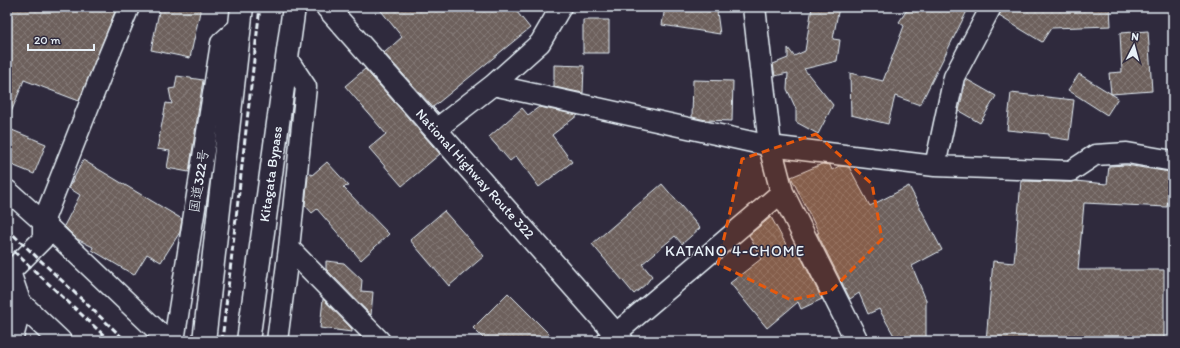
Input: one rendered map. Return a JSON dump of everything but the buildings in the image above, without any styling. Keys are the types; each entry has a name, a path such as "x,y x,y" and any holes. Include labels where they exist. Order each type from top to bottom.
{"main road":[{"name":"Kitagata Bypass","path":"248,341 288,60 294,7"},
{"name":"National Highway Route 322","path":"327,7 615,338"},
{"path":"754,7 770,146 782,192 857,341"},
{"path":"204,341 240,17"},
{"path":"11,341 12,299"},
{"path":"12,299 60,341"}],"street":[{"path":"12,299 10,272 43,239 43,222 104,65 129,7"},
{"path":"435,130 493,85 540,43 561,7"},
{"path":"935,166 954,78 991,7"},
{"name":"国道322号","path":"174,341 221,43 240,17"},
{"path":"277,341 289,248 306,86 288,60"},
{"path":"493,85 770,146 935,166 1071,171 1095,155 1127,153 1173,161"},
{"path":"7,190 43,222 168,341"},
{"path":"615,338 782,192"},
{"path":"289,248 380,341"}],"highlighted area":[{"path":"816,134 872,184 882,239 830,292 791,300 718,264 742,159"}],"railway":[{"path":"222,341 260,7"},
{"path":"7,229 126,341"},
{"path":"7,245 110,341"}],"district":[{"name":"KATANO 4-CHOME","path":"735,251"}]}
